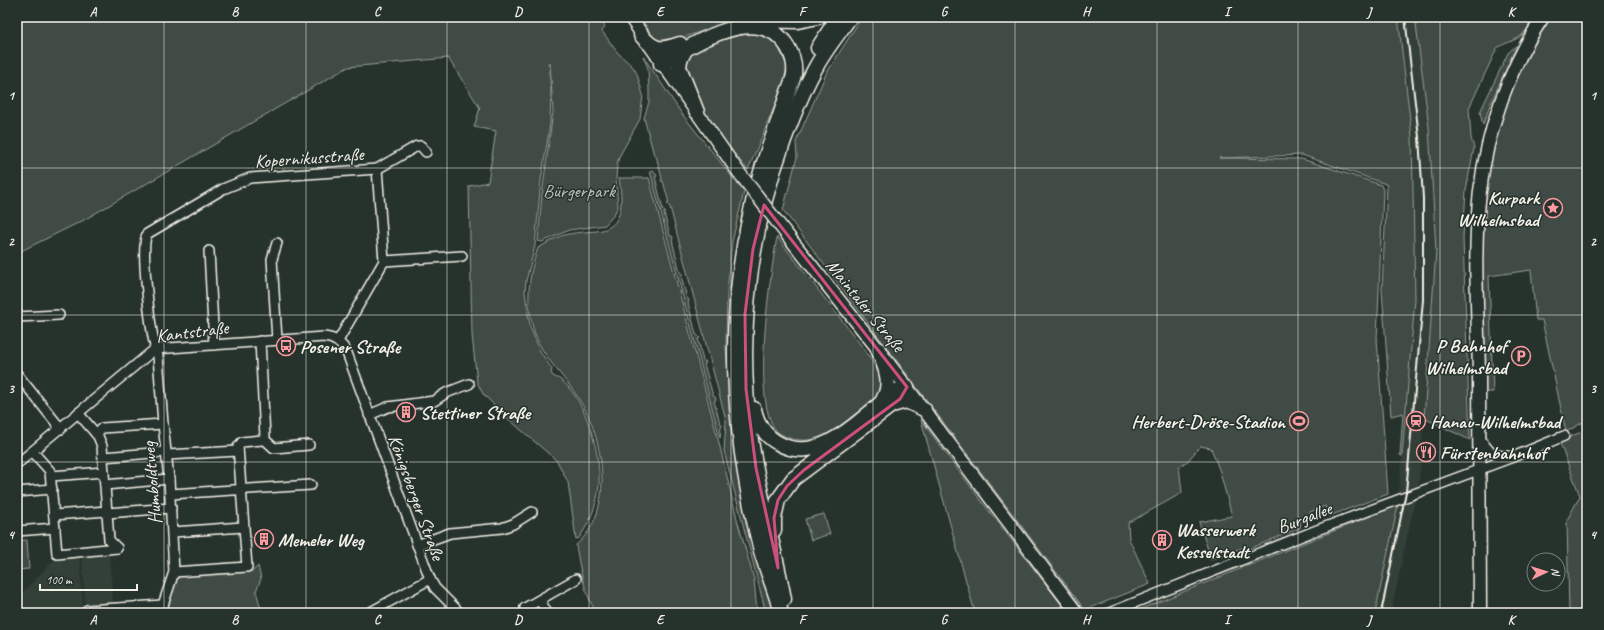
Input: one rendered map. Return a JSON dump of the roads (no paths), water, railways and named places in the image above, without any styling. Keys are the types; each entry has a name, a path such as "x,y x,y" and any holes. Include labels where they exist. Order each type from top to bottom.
{"highway":[{"path":"659,60 683,46 729,25 749,20 798,21 818,17"},
{"path":"778,124 802,77 838,17"},
{"path":"786,613 751,440 744,350 745,314 751,263 770,182 791,121 816,67 850,17"},
{"path":"641,35 648,43 658,49 664,49 683,46 742,27 759,27 777,35 789,48 794,65 794,74 760,174 744,244 737,295 734,355 738,414 750,492 761,549 781,613"},
{"path":"683,46 679,67 697,112"},
{"path":"878,349 888,374 889,383 885,403"},
{"path":"744,350 756,418 759,426 771,438 789,448 804,450 823,446 885,403 906,401 924,409"},
{"path":"778,568 774,525 778,500 782,493 793,479 885,403 896,390 907,387"}],"main road":[{"path":"1480,613 1478,229 1483,173 1492,130 1509,80 1527,43 1543,17"},
{"name":"Maintaler Straße","path":"631,19 737,170 878,349 1077,613"}],"street":[{"name":"Kopernikusstraße","path":"155,349 144,251 147,234 227,187 250,178 377,169 417,146 421,146 426,152"},
{"path":"338,341 384,261 377,169"},
{"path":"277,243 272,259 277,340"},
{"path":"209,251 214,345"},
{"path":"384,261 462,256"},
{"path":"17,317 60,314"},
{"name":"Kantstraße","path":"17,464 61,429 155,349 324,337 338,341"},
{"name":"Königsberger Straße","path":"338,341 347,353 430,579 435,588 460,613"},
{"path":"260,342 266,434 264,439"},
{"name":"Humboldtweg","path":"155,349 158,356 173,532 174,572 164,609"},
{"path":"17,374 61,429"},
{"path":"369,415 388,407 434,401 446,393 469,384"},
{"path":"33,452 50,471 57,554 117,548 109,540 101,442 78,413"},
{"path":"96,434 102,428 163,424"},
{"name":"Burgallee","path":"1110,613 1316,530 1513,457 1564,436"},
{"name":"Burgallee","path":"1479,437 1495,456 1513,457"},
{"path":"174,572 247,567 249,552 243,527 238,445 242,442 264,439 274,448 309,445"},
{"path":"103,457 238,451"},
{"path":"51,476 104,472"},
{"path":"105,485 169,479"},
{"path":"170,494 240,488 311,485"},
{"path":"17,492 52,489"},
{"path":"54,515 171,508"},
{"path":"417,545 450,533 502,528 513,524 532,512"},
{"path":"173,532 243,527"},
{"path":"17,531 55,528"},
{"path":"369,613 430,579"},
{"path":"527,613 525,608 576,579"},
{"path":"540,600 547,613"},
{"path":"87,613 87,610 164,609"}],"railway":[{"path":"1381,613 1406,492 1423,300 1423,198 1419,137 1405,17"}],"place":[{"name":"Kurpark Wilhelmsbad","path":"1553,208"},
{"name":"Posener Straße","path":"286,346"},
{"name":"P Bahnhof Wilhelmsbad","path":"1521,356"},
{"name":"Stettiner Straße","path":"406,412"},
{"name":"Herbert-Dröse-Stadion","path":"1299,421"},
{"name":"Hanau-Wilhelmsbad","path":"1416,421"},
{"name":"Fürstenbahnhof","path":"1426,452"},
{"name":"Memeler Weg","path":"264,539"},
{"name":"Wasserwerk Kesselstadt","path":"1162,540"}],"park label":[{"name":"Bürgerpark","path":"579,190"}]}
